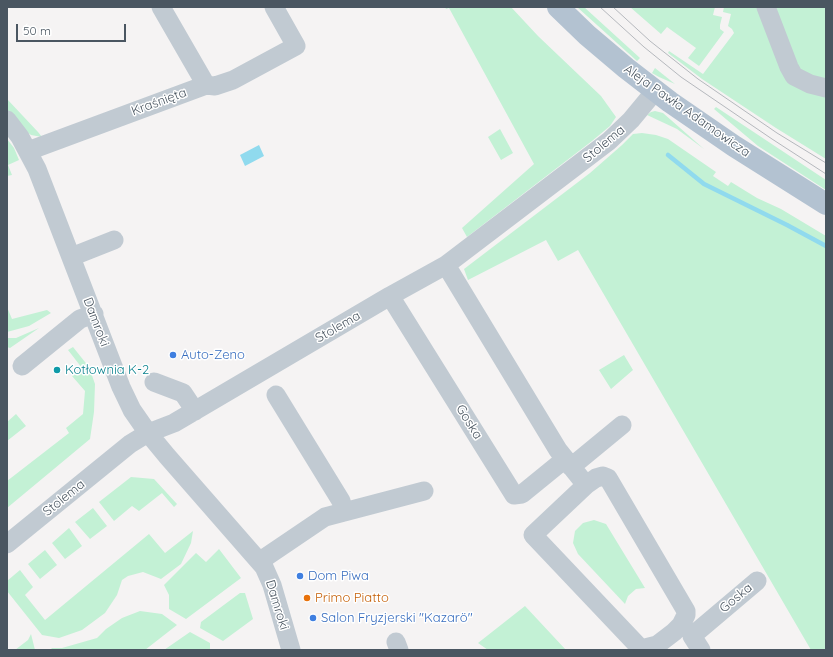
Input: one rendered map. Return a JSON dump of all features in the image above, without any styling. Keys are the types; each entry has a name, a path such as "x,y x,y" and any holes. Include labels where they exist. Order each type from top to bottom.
{"main road":[{"name":"Aleja Pawła Adamowicza","path":"558,7 587,35 655,91 717,134 826,204"}],"street":[{"name":"Kraśnięta","path":"28,151 206,85 161,7"},
{"path":"206,85 215,86 233,80 296,46 274,7"},
{"path":"766,7 786,61 794,76 810,84 826,88"},
{"name":"Stolema","path":"7,544 126,448 148,433 174,423 390,296 446,265 610,141 631,120 655,91"},
{"name":"Damroki","path":"7,120 20,137 37,169 121,387 132,410 148,433 264,567 272,585 291,650"},
{"path":"71,257 114,240"},
{"path":"446,265 558,450 575,472 622,425"},
{"name":"Goska","path":"390,296 514,495 522,494 575,472 596,478 604,476 608,478 686,611 692,637 757,581"},
{"path":"22,366 80,319 94,314"},
{"path":"154,382 183,393 195,410"},
{"path":"276,395 341,501 344,512"},
{"name":"Goska","path":"575,472 533,535 641,650"},
{"path":"260,561 326,517 424,491"},
{"path":"641,650 692,637"}],"green space":[{"path":"445,7 511,7 538,36 601,96 616,117 610,126 592,141 467,237 462,228 534,164 449,8 446,9"},
{"path":"577,7 584,7 640,58 637,61"},
{"path":"630,7 715,7 713,15 722,17 720,29 724,32 699,66 688,58 696,48 667,27 661,34"},
{"path":"724,7 826,7 826,159 702,79 668,53 669,51 703,74 734,33 728,26 731,14 723,12"},
{"path":"655,68 675,84 652,73"},
{"path":"7,99 42,137 31,135 23,129 7,110"},
{"path":"716,107 826,180 826,190 758,146 714,109"},
{"path":"655,111 663,113 704,149 677,129 647,115"},
{"path":"500,129 513,153 501,160 488,137"},
{"path":"642,133 668,139 716,172 713,176 728,186 731,182 757,198 781,209 826,236 826,650 811,650 578,250 558,261 546,240 468,280 464,269 590,173 633,134"},
{"path":"7,139 14,148 19,160 8,165 12,175 7,176"},
{"path":"7,307 12,319 47,310 51,313 29,326 7,332"},
{"path":"39,328 10,348 7,347 7,338 16,338"},
{"path":"73,347 89,367 95,384 94,412 90,439 7,508 7,481 69,433 66,428 83,414 85,391 72,376 82,368 68,350"},
{"path":"624,355 633,370 611,389 599,370"},
{"path":"16,414 26,426 7,441 7,422"},
{"path":"131,477 154,479 177,504 174,507 162,493 139,511 132,506 114,521 99,502"},
{"path":"93,508 107,526 90,539 75,522"},
{"path":"594,520 606,524 645,588 636,589 628,596 625,604 578,554 573,543 575,531 583,523"},
{"path":"69,528 82,546 65,559 52,543"},
{"path":"193,531 191,543 181,564 161,579 143,572 128,576 122,580 117,595 105,613 82,630 59,638 42,635 7,591 7,581 20,570 33,587 25,595 45,620 149,534 165,553"},
{"path":"219,549 241,578 186,619 169,609 169,595 164,585 196,553 206,562"},
{"path":"45,550 57,565 40,579 28,564"},
{"path":"240,593 245,593 253,619 223,641 200,628 201,622"},
{"path":"525,606 566,650 488,650 478,643"},
{"path":"140,611 162,614 177,625 145,650 53,650 51,648 62,648 97,638 106,629 122,618"},
{"path":"190,632 210,643 210,650 164,650"},
{"path":"31,634 35,650 15,650 28,640"}],"water":[{"path":"259,145 264,156 245,166 240,155"}],"waterway":[{"path":"668,155 704,184 826,246"}],"tram line":[{"path":"600,7 644,47 681,77 826,174"},
{"path":"613,7 650,41 698,79 777,133 826,163"}],"place":[{"name":"Auto-Zeno","path":"173,355"},
{"name":"Kotłownia K-2","path":"57,370"},
{"name":"Dom Piwa","path":"300,576"},
{"name":"Primo Piatto","path":"307,598"},
{"name":"Salon Fryzjerski \"Kazarö\"","path":"313,618"}]}
